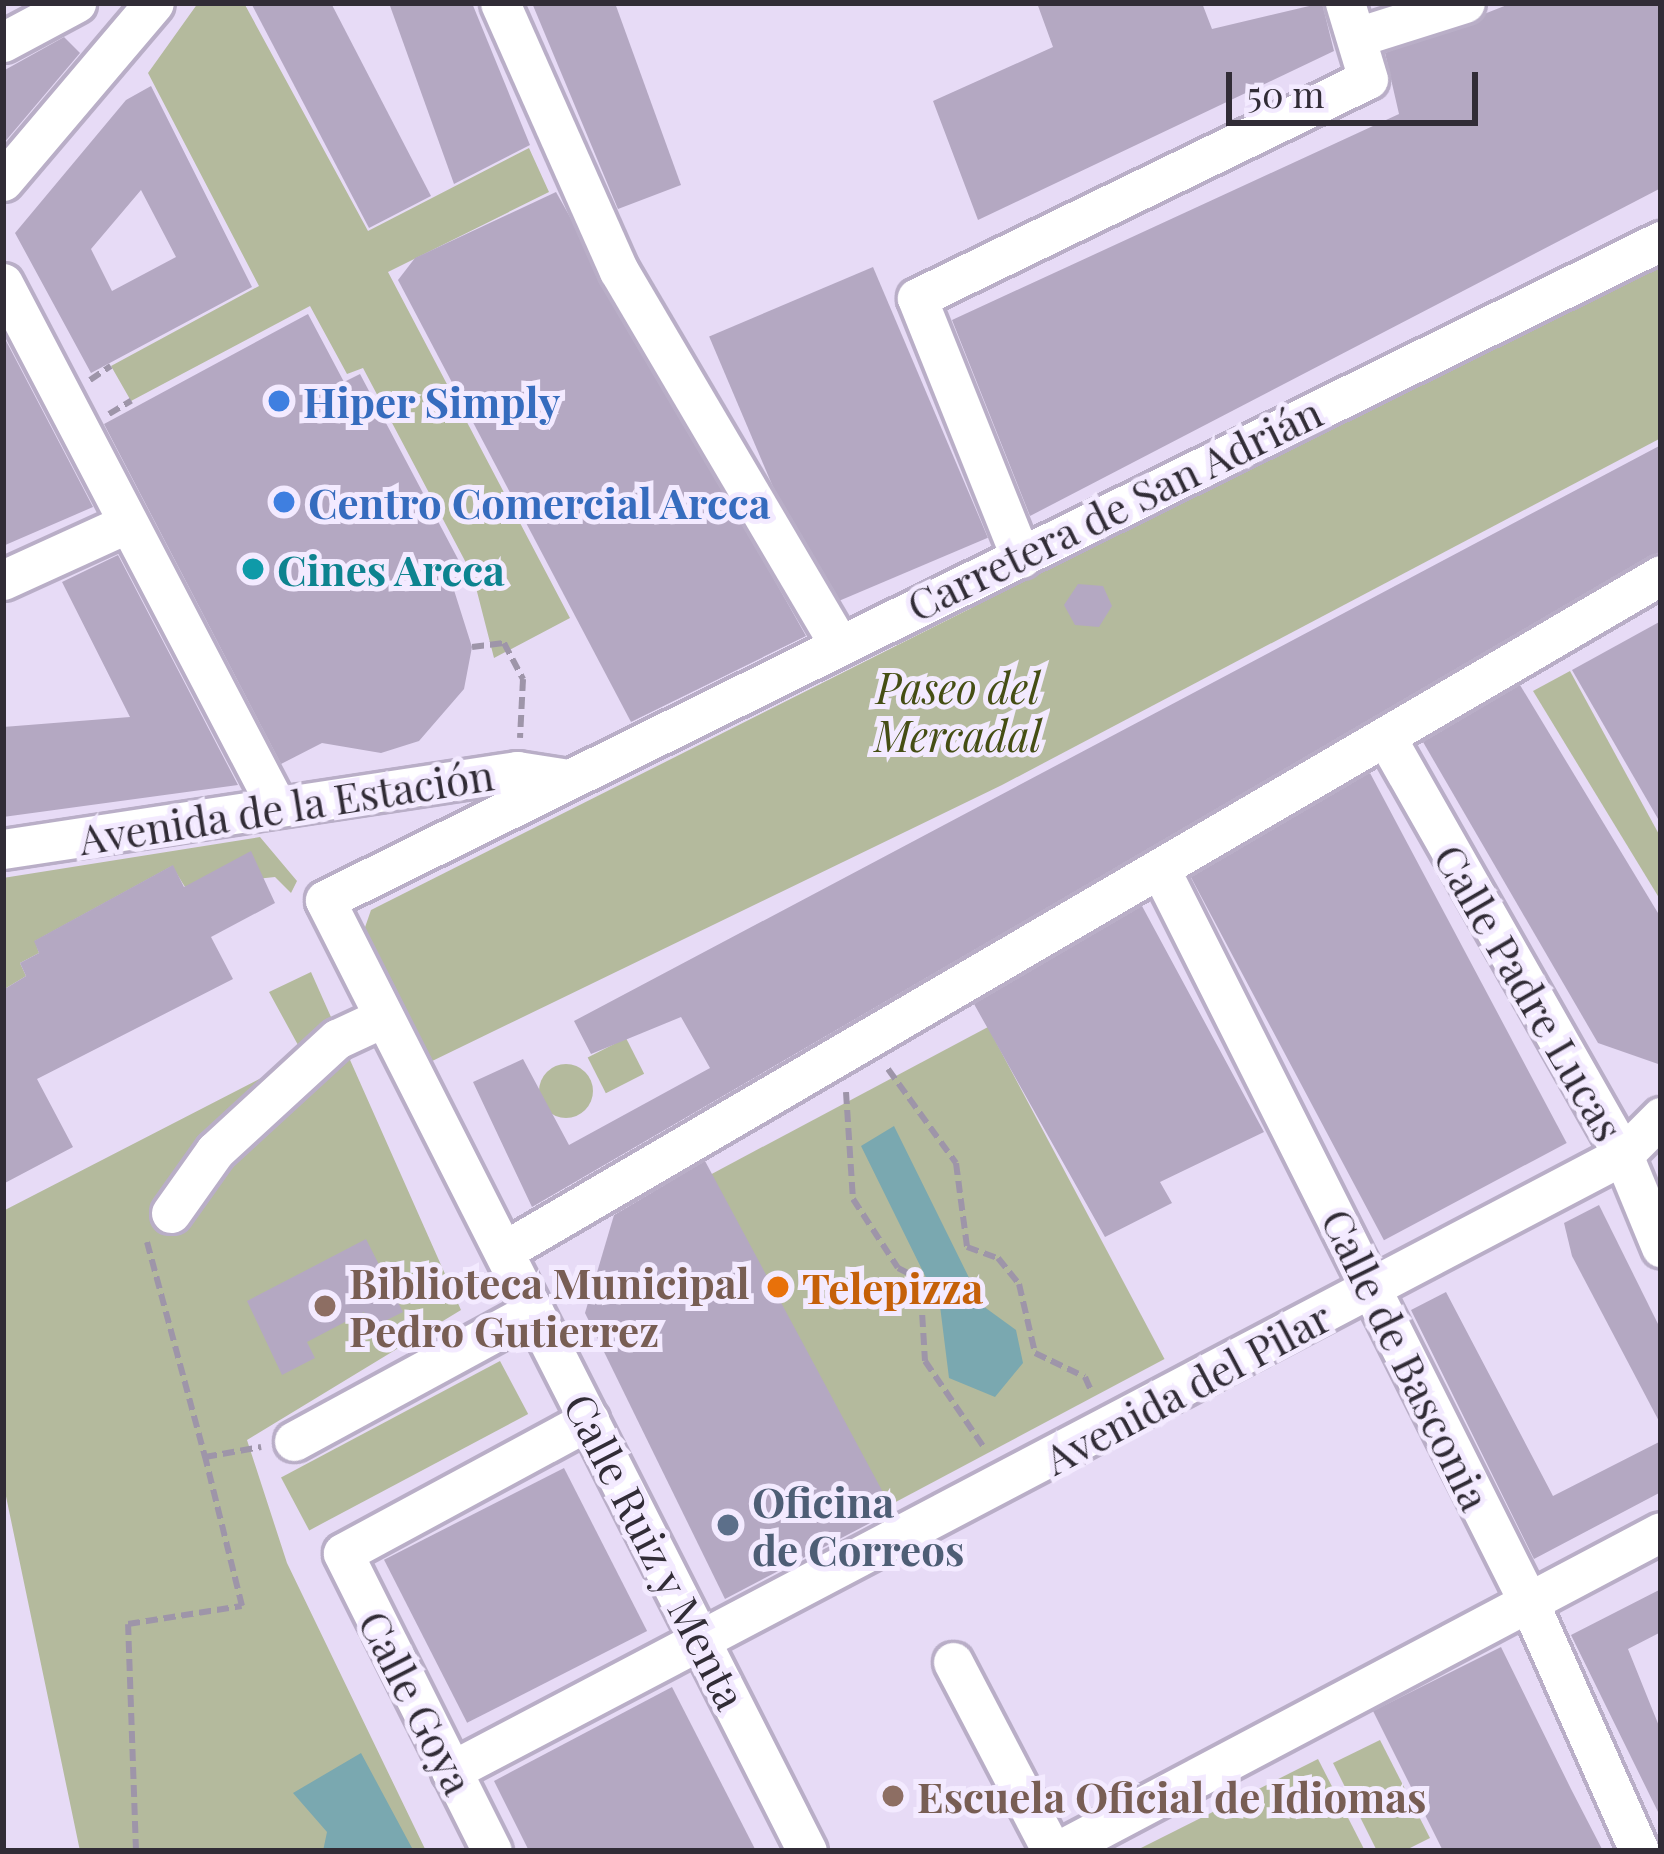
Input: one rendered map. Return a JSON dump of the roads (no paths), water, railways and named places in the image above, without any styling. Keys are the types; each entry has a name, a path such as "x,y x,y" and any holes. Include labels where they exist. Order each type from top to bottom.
{"street":[{"path":"3,42 76,3"},
{"path":"3,181 154,3"},
{"path":"500,3 544,146 836,640"},
{"path":"1021,558 917,298 1368,79 1351,20 1465,3"},
{"name":"Carretera de San Adrián","path":"378,1020 325,900 836,640 1021,558 1661,241"},
{"path":"3,283 275,802"},
{"path":"3,580 126,524"},
{"path":"509,1248 1388,741 1661,575"},
{"name":"Calle Padre Lucas","path":"1388,741 1623,1155 1661,1247"},
{"name":"Avenida de la Estación","path":"3,850 275,802 517,771 568,779"},
{"name":"Calle de Basconia","path":"1162,873 1531,1606 1639,1851"},
{"path":"171,1213 215,1151 337,1039 378,1020"},
{"name":"Calle Ruiz y Menta","path":"378,1020 509,1248 533,1311 807,1851"},
{"name":"Avenida del Pilar","path":"451,1771 704,1643 1623,1155 1661,1117"},
{"path":"295,1441 533,1311"},
{"name":"Calle Goya","path":"492,1851 343,1553 589,1420"},
{"path":"953,1662 1055,1851 1531,1606 1661,1532"}],"place":[{"name":"Hiper Simply","path":"279,401"},
{"name":"Centro Comercial Arcca","path":"284,502"},
{"name":"Cines Arcca","path":"253,569"},
{"name":"Telepizza","path":"778,1287"},
{"name":"Biblioteca Municipal Pedro Gutierrez","path":"325,1306"},
{"name":"Oficina de Correos","path":"728,1525"},
{"name":"Escuela Oficial de Idiomas","path":"893,1796"}],"park label":[{"name":"Paseo del Mercadal","path":"958,711"}]}
